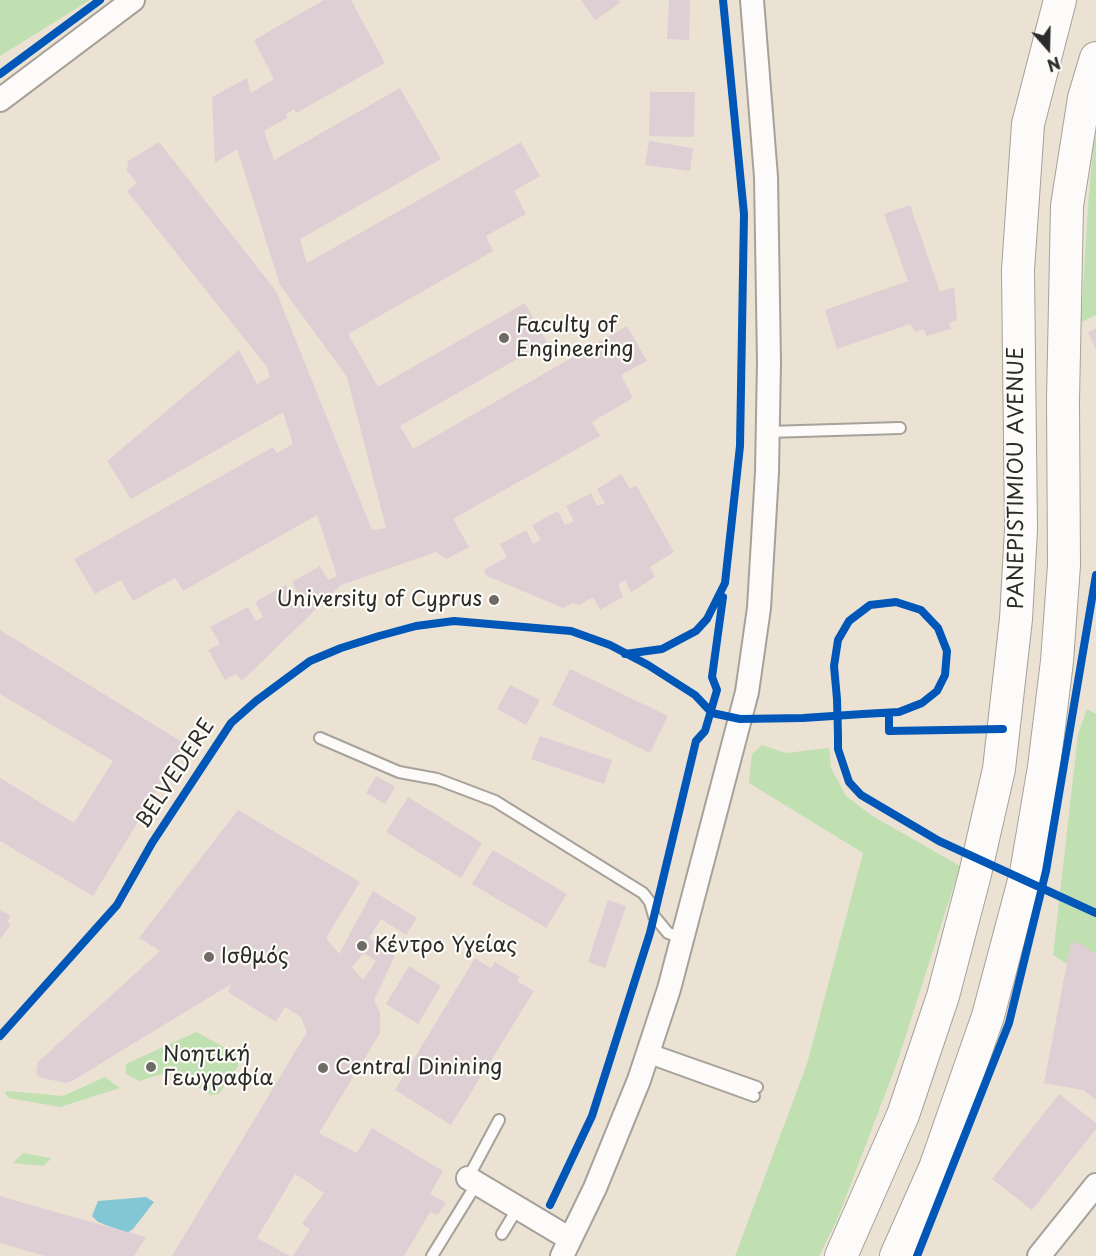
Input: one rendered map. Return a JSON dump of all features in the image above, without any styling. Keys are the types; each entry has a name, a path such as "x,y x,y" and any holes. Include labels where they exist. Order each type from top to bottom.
{"main road":[{"name":"PANEPISTIMIOU AVENUE","path":"841,1256 903,1115 943,996 975,874 999,769 1016,619 1021,530 1018,270 1028,124 1060,0"},
{"name":"PANEPISTIMIOU AVENUE","path":"896,1256 935,1168 988,1016 1026,873 1042,778 1057,662 1064,564 1063,400 1067,206 1084,98 1096,58"}],"street":[{"path":"0,100 133,0"},
{"path":"472,1180 517,1209 566,1247 595,1188 648,1053 683,938 747,692 759,608 768,432 766,177 752,0"},
{"path":"1039,1256 1096,1185"}],"lane":[{"path":"768,432 900,428"},
{"path":"320,738 399,772 437,779 495,801 643,893 650,902 654,916 668,933 683,938"},
{"path":"648,1053 755,1092"},
{"path":"432,1256 472,1180 499,1120"},
{"path":"502,1234 517,1209"}],"green space":[{"path":"0,0 90,0 0,56"},
{"path":"1096,112 1096,315 1081,322 1088,206"},
{"path":"1087,709 1096,714 1096,982 1053,955 1078,734"},
{"path":"762,745 786,753 829,748 831,768 846,796 871,815 960,866 898,1060 838,1218 819,1256 735,1256 807,1064 863,853 749,783 752,754"},
{"path":"196,1032 233,1052 237,1057 238,1066 219,1094 211,1095 172,1071 139,1081 126,1074 126,1064"},
{"path":"105,1077 120,1088 60,1107 9,1098 5,1093 8,1091 63,1096"},
{"path":"23,1153 51,1159 43,1166 13,1163"}],"water":[{"path":"146,1197 154,1202 133,1229 127,1233 98,1222 92,1216 98,1201"}],"building":[{"name":"Faculty of Engineering","path":"324,0 351,0 385,63 296,113 294,109 286,115 287,118 264,131 274,160 400,88 441,159 300,239 307,263 521,142 540,176 514,191 526,214 486,236 493,251 348,334 378,387 525,303 547,342 400,426 413,449 627,326 647,361 621,375 633,398 592,422 600,436 453,519 469,547 447,559 436,552 341,585 242,681 236,674 225,680 208,650 220,644 210,627 248,607 256,621 263,617 255,602 286,585 294,600 300,597 292,582 320,566 328,580 337,576 317,515 183,591 175,578 133,601 121,580 95,594 74,559 273,447 277,453 293,444 283,412 131,499 107,461 239,350 257,384 270,377 267,367 127,191 137,183 127,171 128,161 159,142 276,291 372,530 386,528 347,377 280,285 237,149 215,163 212,97 247,78 251,93 274,79 254,40"},
{"path":"581,0 619,0 620,3 595,20"},
{"path":"669,0 690,0 689,40 667,39"},
{"path":"650,92 695,92 694,137 649,136"},
{"path":"649,141 693,148 690,171 645,165"},
{"path":"910,205 940,292 954,287 957,320 949,323 951,329 927,336 923,329 915,332 910,324 837,349 825,310 908,281 884,214"},
{"path":"1096,328 1096,350 1088,332"},
{"path":"621,474 630,489 636,485 674,552 650,567 655,577 631,592 625,580 618,584 623,597 600,610 593,597 579,605 573,603 563,608 487,576 484,570 507,557 500,544 526,530 533,544 541,540 532,525 558,511 565,525 574,521 566,506 591,493 597,506 605,503 597,489"},
{"path":"0,630 185,744 93,896 0,841 0,778 74,823 113,761 0,694"},
{"path":"570,669 668,716 650,753 552,705"},
{"path":"510,685 540,700 526,725 497,709"},
{"path":"540,736 612,760 604,784 531,759"},
{"path":"376,776 395,787 385,804 366,793"},
{"path":"408,797 482,843 461,878 386,832"},
{"path":"238,810 360,882 326,938 339,954 373,891 417,918 406,935 381,919 369,938 395,956 374,1000 380,1013 380,1033 319,1133 357,1153 372,1128 443,1171 430,1194 446,1203 438,1215 430,1212 404,1256 293,1256 310,1229 302,1224 324,1193 295,1174 257,1238 290,1256 172,1256 307,1032 301,1017 285,1007 276,1022 228,992 231,984 72,1081 66,1083 42,1078 36,1074 38,1062 160,951 139,938","holes":["364,953 376,961 363,980 352,967"]},
{"path":"493,850 567,894 546,928 472,884"},
{"path":"608,900 626,906 605,968 588,962"},
{"path":"0,910 11,916 7,922 11,924 0,940"},
{"path":"1071,942 1083,945 1096,955 1096,1100 1083,1090 1044,1083"},
{"path":"475,958 491,968 495,962 520,977 517,981 534,991 451,1125 395,1090"},
{"path":"409,966 441,986 418,1024 386,1004"},
{"path":"1059,1094 1096,1123 1096,1129 1032,1210 992,1179"},
{"path":"0,1196 146,1237 134,1256 45,1256 0,1243"}],"cycle path":[{"path":"0,74 100,0"},
{"path":"625,654 662,649 696,631 707,619 725,583 740,446 744,214 723,0"},
{"path":"917,1256 1009,1023 1046,871 1096,575"},
{"path":"550,1205 592,1116 650,933 696,741 705,731 717,690 712,677 723,597"},
{"path":"712,713 740,719 803,718 863,714 899,712 922,703 937,691 945,675 947,651 938,628 921,610 896,602 870,605 849,621 838,640 834,666 837,699 838,735 838,749 849,782 861,795 939,841 1096,913"},
{"name":"BELVEDERE","path":"0,1036 117,905 152,843 231,723 256,701 310,661 379,636 416,626 454,621 571,631 610,645 648,665 695,695 712,713"},
{"path":"889,713 889,731 1003,729"}],"place":[{"name":"Faculty of Engineering","path":"504,338"},
{"name":"University of Cyprus","path":"494,600"},
{"name":"Κέντρο Υγείας","path":"362,946"},
{"name":"Ισθμός","path":"209,957"},
{"name":"Νοητική Γεωγραφία","path":"151,1067"},
{"name":"Central Dinining","path":"323,1068"}]}
